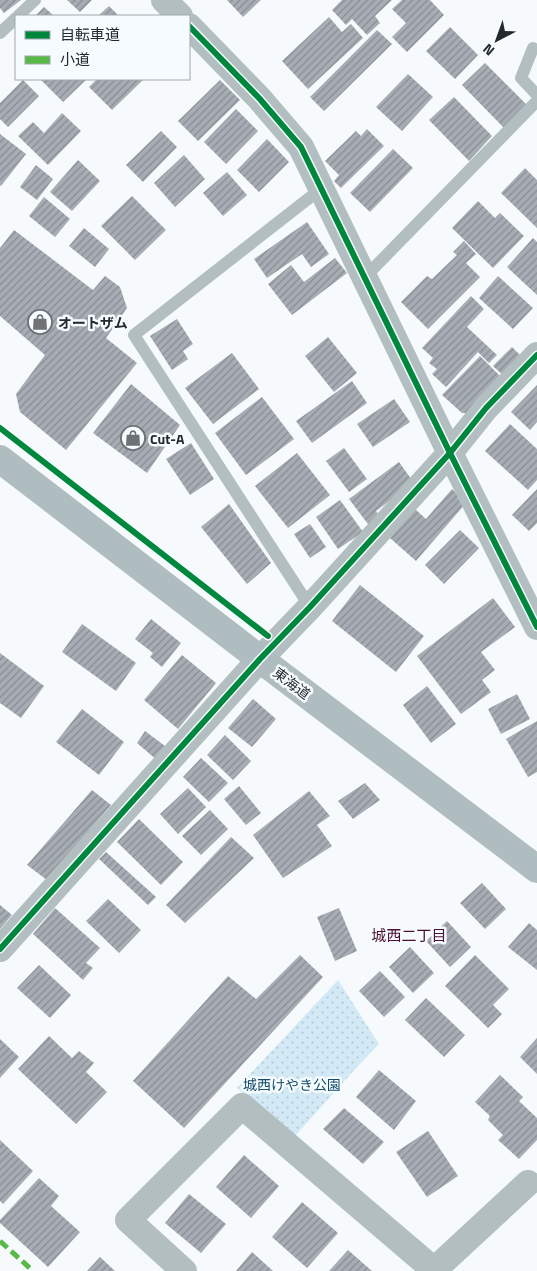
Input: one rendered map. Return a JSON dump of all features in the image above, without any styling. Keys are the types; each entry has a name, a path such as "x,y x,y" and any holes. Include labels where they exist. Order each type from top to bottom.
{"main road":[{"name":"東海道","path":"0,459 537,869"}],"street":[{"path":"164,0 179,15"},
{"path":"190,27 259,98 301,147 537,627"},
{"path":"0,949 260,659 310,607 450,452 486,408 537,355"},
{"path":"184,1271 128,1220 242,1106 433,1271 528,1183"}],"lane":[{"path":"19,15 35,0"},
{"path":"0,33 15,19"},
{"path":"533,48 520,78 537,95"},
{"path":"365,277 537,101"},
{"path":"310,607 134,335 322,188"}],"green space":[{"name":"城西けやき公園","path":"338,980 379,1044 295,1136 237,1088"}],"building":[{"path":"0,0 21,0 4,13 0,8"},
{"path":"67,0 92,0 80,12"},
{"path":"227,0 261,0 243,17"},
{"path":"342,0 392,0 375,16 380,23 367,35 352,19 346,25 332,10"},
{"path":"402,0 430,0 444,15 407,52 392,37 406,23 392,9"},
{"path":"109,6 118,15 99,15"},
{"path":"44,7 53,15 36,15"},
{"path":"329,17 342,32 351,24 363,38 308,89 282,61"},
{"path":"450,27 478,55 455,79 426,51"},
{"path":"377,30 392,44 324,111 310,97"},
{"path":"485,63 528,106 505,129 462,85"},
{"path":"408,74 433,97 402,131 376,107"},
{"path":"23,80 39,96 8,127 0,119 0,103"},
{"path":"41,80 86,80 63,102"},
{"path":"96,80 143,80 112,110 89,87"},
{"path":"220,80 240,100 198,141 178,121"},
{"path":"454,97 492,136 469,161 429,120"},
{"path":"236,109 258,131 226,164 204,142"},
{"path":"62,113 81,131 48,165 18,136 33,122 44,133"},
{"path":"367,129 384,146 341,188 334,181 339,175 325,161 356,131 361,136"},
{"path":"161,131 177,147 143,182 126,165"},
{"path":"0,134 26,154 1,186 0,185"},
{"path":"267,139 289,162 259,192 237,170"},
{"path":"393,149 413,168 370,212 350,193"},
{"path":"184,155 205,179 175,207 154,183"},
{"path":"78,160 100,181 72,211 50,192"},
{"path":"36,165 53,179 37,200 20,187"},
{"path":"525,168 537,180 537,228 501,193"},
{"path":"227,172 247,195 223,216 203,193"},
{"path":"132,196 166,230 135,260 101,226"},
{"path":"44,197 70,219 55,237 29,216"},
{"path":"478,201 495,218 500,213 524,236 493,268 452,228"},
{"path":"307,222 329,254 311,267 302,254 267,278 254,259"},
{"path":"84,228 109,249 95,267 69,246"},
{"path":"14,230 93,290 105,276 120,287 127,308 106,338 137,363 66,450 20,412 16,394 45,355 0,316 0,248"},
{"path":"533,238 537,242 537,295 507,267"},
{"path":"464,241 476,254 466,263 480,277 428,329 401,302 427,276 432,279 457,255 453,252"},
{"path":"335,258 347,273 292,315 268,284 291,265 304,282"},
{"path":"498,276 533,308 513,329 479,298"},
{"path":"471,296 484,309 467,327 497,355 489,363 478,352 446,387 432,374 437,369 429,363 433,358 422,348"},
{"path":"177,319 193,344 183,351 188,359 172,370 150,336"},
{"path":"328,337 357,373 334,392 305,356"},
{"path":"512,347 525,360 507,379 493,366"},
{"path":"232,353 259,389 213,424 185,388"},
{"path":"480,356 502,378 467,413 462,413 442,395"},
{"path":"352,381 367,403 312,443 296,421"},
{"path":"131,384 180,425 147,473 93,433"},
{"path":"537,385 537,422 530,430 511,412"},
{"path":"262,397 294,439 246,475 215,433"},
{"path":"394,399 410,422 373,447 357,424"},
{"path":"510,424 537,449 537,480 528,490 485,451"},
{"path":"191,443 214,479 190,495 166,459"},
{"path":"344,448 367,479 349,492 326,461"},
{"path":"297,453 330,495 288,528 255,486"},
{"path":"399,462 414,483 376,511 382,519 371,528 349,499"},
{"path":"452,489 466,503 416,561 390,538 415,509 426,519"},
{"path":"537,489 537,523 529,531 512,515"},
{"path":"340,500 363,532 338,549 316,517"},
{"path":"229,504 271,563 247,584 201,527"},
{"path":"310,524 326,547 310,558 294,534"},
{"path":"460,530 479,548 444,584 425,565"},
{"path":"360,585 424,636 396,672 332,621"},
{"path":"493,598 515,627 481,652 495,670 482,680 491,692 461,714 417,656"},
{"path":"151,619 181,643 162,667 150,657 153,653 135,639"},
{"path":"82,624 136,663 116,691 62,652"},
{"path":"0,653 44,686 21,718 0,703"},
{"path":"182,655 216,683 178,729 144,700"},
{"path":"427,686 456,724 431,743 403,705"},
{"path":"517,694 530,719 501,734 488,709"},
{"path":"253,699 276,719 252,747 228,728"},
{"path":"82,709 124,742 99,775 56,742"},
{"path":"537,721 537,772 528,777 506,739"},
{"path":"145,731 169,749 158,761 137,743"},
{"path":"225,735 251,761 233,780 207,755"},
{"path":"201,758 228,783 209,802 183,777"},
{"path":"365,783 380,800 353,819 338,801"},
{"path":"239,786 261,813 246,825 224,799"},
{"path":"188,788 206,807 178,834 160,814"},
{"path":"92,790 111,805 47,880 27,865"},
{"path":"309,791 330,816 317,825 332,846 283,878 253,835"},
{"path":"210,810 228,829 201,855 182,836"},
{"path":"139,819 183,862 161,885 117,842"},
{"path":"231,837 254,858 185,923 166,905"},
{"path":"106,852 156,897 148,905 99,859"},
{"path":"482,883 506,909 485,929 460,903"},
{"path":"108,899 141,930 119,953 86,921"},
{"path":"0,905 12,915 0,929"},
{"path":"55,908 100,948 86,963 93,968 83,980 33,934"},
{"path":"339,908 357,951 335,961 317,917"},
{"path":"447,921 471,947 450,967 426,941"},
{"path":"529,923 537,930 537,970 508,947"},
{"path":"410,947 434,973 413,993 389,967"},
{"path":"300,955 323,977 184,1128 133,1081 228,976 256,999"},
{"path":"475,955 509,989 493,1005 502,1014 488,1028 445,986"},
{"path":"39,965 71,995 50,1018 17,988"},
{"path":"380,971 405,997 384,1017 359,991"},
{"path":"426,998 465,1035 444,1057 405,1020"},
{"path":"49,1036 72,1058 79,1051 94,1063 86,1072 107,1092 76,1124 18,1069"},
{"path":"537,1038 537,1074 520,1057"},
{"path":"0,1039 19,1057 0,1078"},
{"path":"379,1070 416,1101 394,1130 356,1097"},
{"path":"500,1075 523,1097 519,1101 537,1118 537,1140 519,1159 498,1140 503,1135 488,1120 490,1116 475,1102"},
{"path":"344,1108 384,1142 363,1164 323,1129"},
{"path":"428,1131 458,1176 427,1197 396,1152"},
{"path":"0,1140 33,1171 3,1204 0,1201"},
{"path":"244,1155 279,1186 251,1218 216,1187"},
{"path":"39,1178 59,1196 51,1206 80,1232 48,1267 0,1223 0,1220"},
{"path":"189,1194 226,1224 201,1253 165,1223"},
{"path":"302,1202 338,1233 307,1268 272,1237"},
{"path":"348,1250 372,1271 329,1271"},
{"path":"252,1252 273,1271 236,1271"},
{"path":"100,1257 115,1271 87,1271"}],"marked path":[{"path":"0,1241 33,1271"}],"cycle path":[{"path":"190,27 259,98 301,147 537,627"},
{"path":"0,949 260,659 450,453 486,408 537,355"},
{"path":"0,428 268,636"}],"place":[{"name":"オートザム","path":"40,322"},
{"name":"Cut-A","path":"133,438"}],"district":[{"name":"城西二丁目","path":"409,935"}]}
